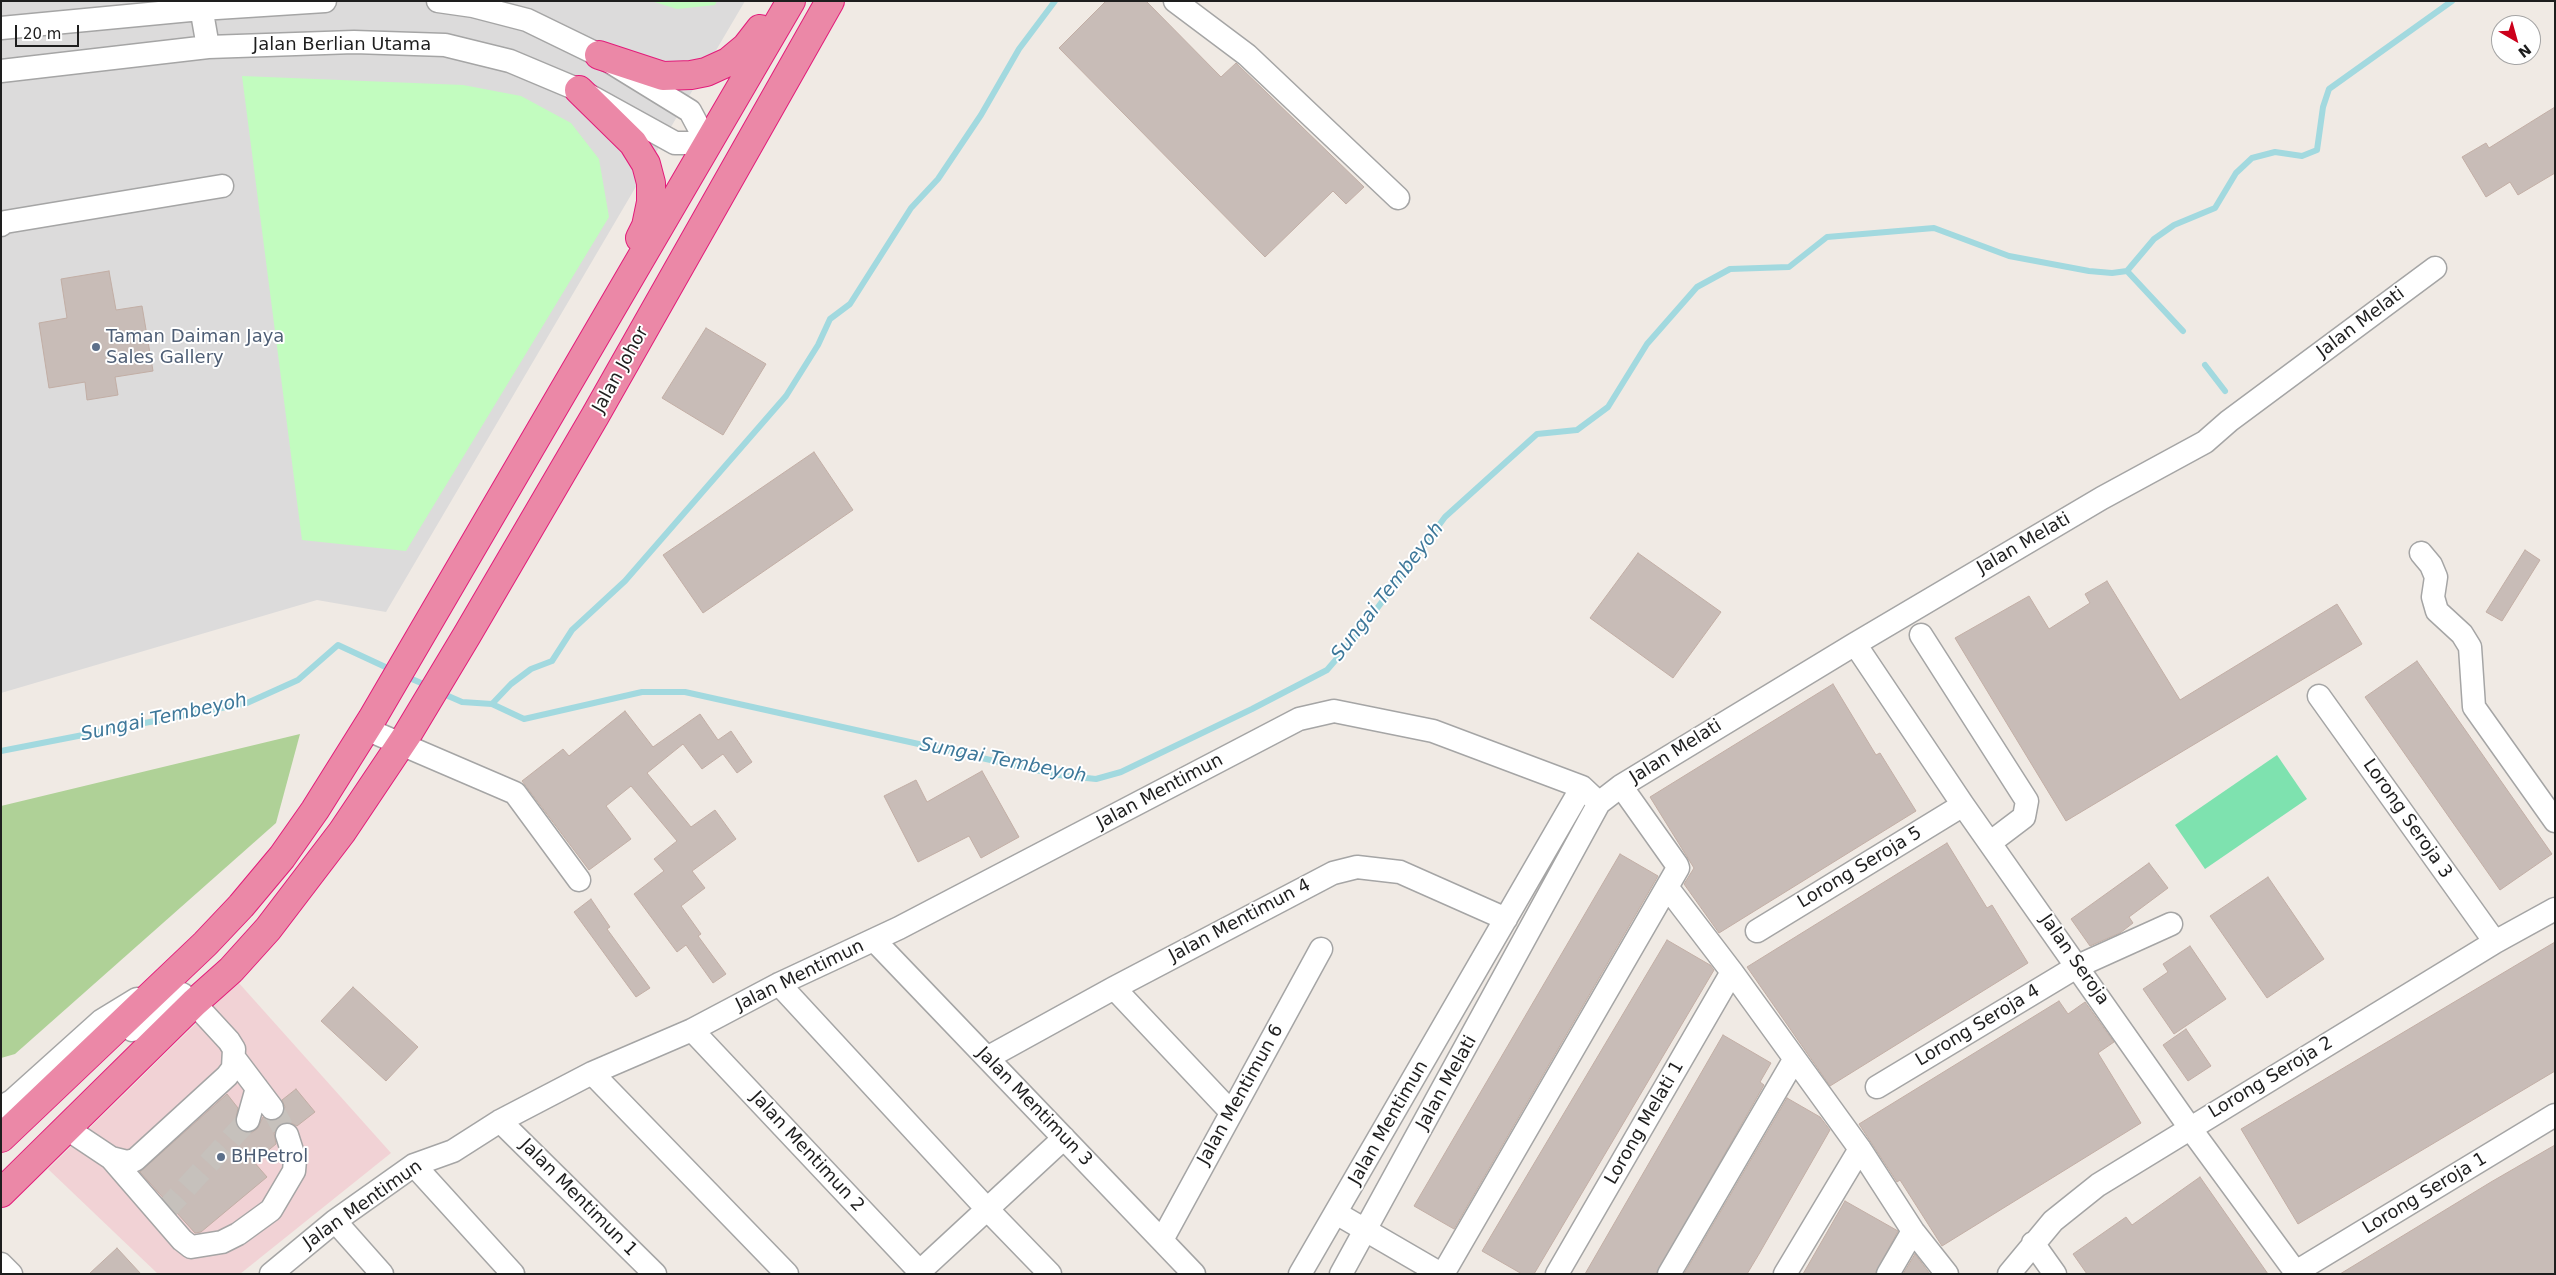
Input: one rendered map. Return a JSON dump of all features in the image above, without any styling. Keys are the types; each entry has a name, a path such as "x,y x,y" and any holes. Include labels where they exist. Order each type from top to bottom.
{"highway":[{"path":"599,55 663,76 706,72 728,62 746,47 781,1"},
{"name":"Jalan Johor","path":"1,1138 167,980 241,906 282,857 369,724 617,303 707,143 791,1"},
{"name":"Jalan Johor","path":"5,1183 66,1128 237,963 310,877 404,739 467,635 595,416 830,1"},
{"path":"579,90 633,143 646,164 651,183 650,214 627,262 617,303"},
{"path":"701,228 715,164 707,143 733,133 779,94"}],"street":[{"path":"1,28 201,5 325,1"},
{"path":"438,1 472,6 527,20 599,55 690,111 707,143"},
{"path":"1175,1 1247,55 1398,198"},
{"path":"201,5 208,47"},
{"name":"Jalan Berlian Utama","path":"1,71 208,47 354,42 445,45 510,61 579,90 675,144 707,143"},
{"path":"1,225 5,222 222,186"},
{"name":"Jalan Melati","path":"1340,1274 1599,803 1621,786 1855,644 2102,498 2205,442 2229,421 2436,268"},
{"path":"2421,553 2431,565 2436,577 2433,597 2437,611 2462,634 2470,647 2474,707 2555,821"},
{"path":"1921,635 2027,801 2024,817 1991,842"},
{"name":"Jalan Seroja","path":"1855,644 1963,805 1991,842 2190,1128 2296,1273"},
{"name":"Lorong Seroja 3","path":"2319,696 2495,942"},
{"name":"Jalan Mentimun","path":"271,1274 336,1221 414,1165 453,1151 500,1122 592,1073 692,1030 779,984 900,928 1299,719 1334,711 1433,732 1582,787 1300,1274"},
{"path":"369,724 515,793 579,880"},
{"path":"1336,1213 1442,1274 1678,868 1621,786"},
{"path":"1582,787 1599,803"},
{"name":"Lorong Seroja 5","path":"1757,931 1963,805"},
{"name":"Jalan Mentimun 4","path":"987,1058 1114,988 1333,873 1357,867 1400,872 1506,918"},
{"path":"1667,887 1732,972 1860,1149 1913,1232 1948,1274"},
{"name":"Lorong Seroja 2","path":"2009,1274 2033,1243 2076,1201 2190,1128 2495,942 2555,909"},
{"name":"Lorong Seroja 4","path":"1877,1086 2078,966 2171,924"},
{"name":"Jalan Mentimun 3","path":"874,940 1194,1274"},
{"name":"Jalan Mentimun 6","path":"1162,1240 1321,949"},
{"name":"Lorong Melati 1","path":"1557,1274 1732,972"},
{"path":"1,1107 12,1101 101,1021 167,980"},
{"path":"779,984 987,1209 1050,1274"},
{"path":"1114,988 1231,1112"},
{"path":"90,1054 120,1041 169,999 182,994 194,1003 234,1049 235,1059 233,1068 228,1076 142,1156 127,1162 111,1158"},
{"name":"Jalan Mentimun 2","path":"692,1030 919,1273"},
{"path":"235,1059 272,1108"},
{"path":"1669,1274 1794,1060"},
{"path":"592,1073 787,1274"},
{"path":"248,1120 257,1088"},
{"name":"Lorong Seroja 1","path":"2296,1273 2555,1115"},
{"name":"Jalan Mentimun 1","path":"500,1122 655,1274"},
{"path":"66,1128 111,1158 191,1247 222,1242 238,1234 271,1210 294,1171 295,1160 287,1135"},
{"path":"919,1273 1064,1138"},
{"path":"1785,1274 1860,1149"},
{"path":"414,1165 513,1274"},
{"path":"336,1221 382,1274"},
{"path":"1888,1274 1913,1232"},
{"path":"2033,1243 2055,1274"},
{"path":"1,1264 11,1274"}],"shaded area":[{"path":"1,1 745,1 386,612 317,600 1,693"},
{"path":"238,982 391,1153 240,1274 158,1274 48,1169"}],"green space":[{"path":"651,1 717,1 715,5 677,9"},
{"path":"242,76 463,85 521,96 571,123 599,159 609,217 406,551 302,540"},
{"path":"300,734 276,823 15,1054 1,1058 1,806"},
{"path":"2277,755 2307,799 2205,869 2175,825"}],"building":[{"path":"1106,1 1146,1 1221,77 1236,63 1364,187 1346,204 1333,191 1265,257 1059,48"},
{"path":"2555,107 2555,173 2518,195 2510,182 2486,197 2462,157 2486,143 2489,148"},
{"name":"Taman Daiman Jaya Sales Gallery","path":"109,271 116,310 142,306 153,371 115,377 118,395 87,400 85,382 49,388 39,323 67,318 61,279"},
{"path":"706,328 766,364 723,435 662,398"},
{"path":"814,452 853,510 703,613 663,555"},
{"path":"2525,550 2540,560 2502,621 2486,612"},
{"path":"1638,553 1721,612 1673,678 1590,618"},
{"path":"2107,581 2180,700 2337,604 2362,644 2066,821 1955,638 2029,596 2049,629 2090,603 2085,594"},
{"path":"2417,661 2552,854 2500,890 2365,697"},
{"path":"1833,684 1876,755 1880,753 1916,811 1719,933 1684,884 1694,868 1650,797"},
{"path":"625,711 653,747 700,714 718,740 731,731 752,762 737,773 723,754 702,769 683,744 647,773 691,827 715,810 736,839 692,871 705,888 681,906 701,934 698,936 726,974 713,983 686,945 677,952 634,894 664,871 654,859 677,841 631,786 606,806 631,839 589,870 522,781 563,749 569,756"},
{"path":"982,771 1019,837 981,858 969,836 918,862 884,796 916,780 927,802"},
{"path":"1947,843 1987,908 1992,905 2028,963 1830,1086 1747,967"},
{"path":"1620,854 1658,876 1454,1229 1414,1206"},
{"path":"2149,863 2168,888 2129,917 2133,923 2120,933 2090,946 2071,919"},
{"path":"2268,877 2324,959 2267,998 2210,916"},
{"path":"591,899 610,927 607,929 650,988 636,997 574,912"},
{"path":"1667,940 1710,965 1714,970 1534,1274 1522,1274 1482,1251"},
{"path":"2555,942 2555,1071 2298,1224 2241,1129"},
{"path":"2190,946 2226,999 2174,1034 2143,989 2168,972 2163,964"},
{"path":"353,987 418,1047 386,1081 321,1021"},
{"path":"2059,1001 2068,1014 2085,1002 2114,1042 2098,1053 2141,1123 1942,1246 1900,1180 1897,1182 1859,1124"},
{"path":"2186,1029 2211,1066 2188,1081 2163,1045"},
{"path":"1723,1035 1771,1063 1760,1082 1764,1085 1656,1274 1585,1274"},
{"path":"296,1089 315,1112 297,1126 289,1122 278,1126 274,1133 276,1144 254,1162 267,1177 201,1232 195,1233 140,1172 227,1094 238,1108 235,1123 238,1129 251,1133 257,1129 263,1117 273,1121 280,1118 285,1107 282,1100"},
{"path":"1787,1098 1820,1117 1830,1130 1759,1254 1747,1274 1684,1274"},
{"path":"2555,1145 2555,1274 2340,1274 2491,1182"},
{"path":"2200,1177 2268,1274 2087,1274 2073,1254 2126,1217 2132,1225"},
{"path":"1845,1201 1898,1231 1875,1274 1803,1274"},
{"path":"117,1248 141,1274 89,1274"},
{"path":"1915,1254 1930,1274 1903,1274"}],"waterway":[{"path":"492,704 511,684 531,669 552,661 572,630 625,581 786,396 818,345 830,319 850,304 911,208 938,179 981,115 1019,49 1055,1"},
{"name":"Sungai Tembeyoh","path":"439,692 462,702 492,704 524,719 642,692 685,692 1058,775 1096,779 1121,772 1252,709 1327,670 1358,634 1445,517 1537,434 1577,430 1608,407 1647,344 1697,287 1730,269 1789,267 1827,237 1934,228 2009,256 2089,271 2112,273 2127,271 2154,239 2174,225 2215,208 2236,173 2252,158 2275,152 2302,156 2317,150 2323,107 2329,89 2452,1"},
{"path":"2127,271 2183,331"},
{"path":"2205,365 2225,391"},
{"name":"Sungai Tembeyoh","path":"1,751 247,703 298,680 338,645 394,671"},
{"name":"Sungai Tembeyoh","path":"405,676 428,686"}],"tunnel":[{"path":"272,1108 287,1135"},
{"path":"164,1212 248,1120"}],"place":[{"name":"Taman Daiman Jaya Sales Gallery","path":"96,347"},
{"name":"BHPetrol","path":"221,1157"}]}
